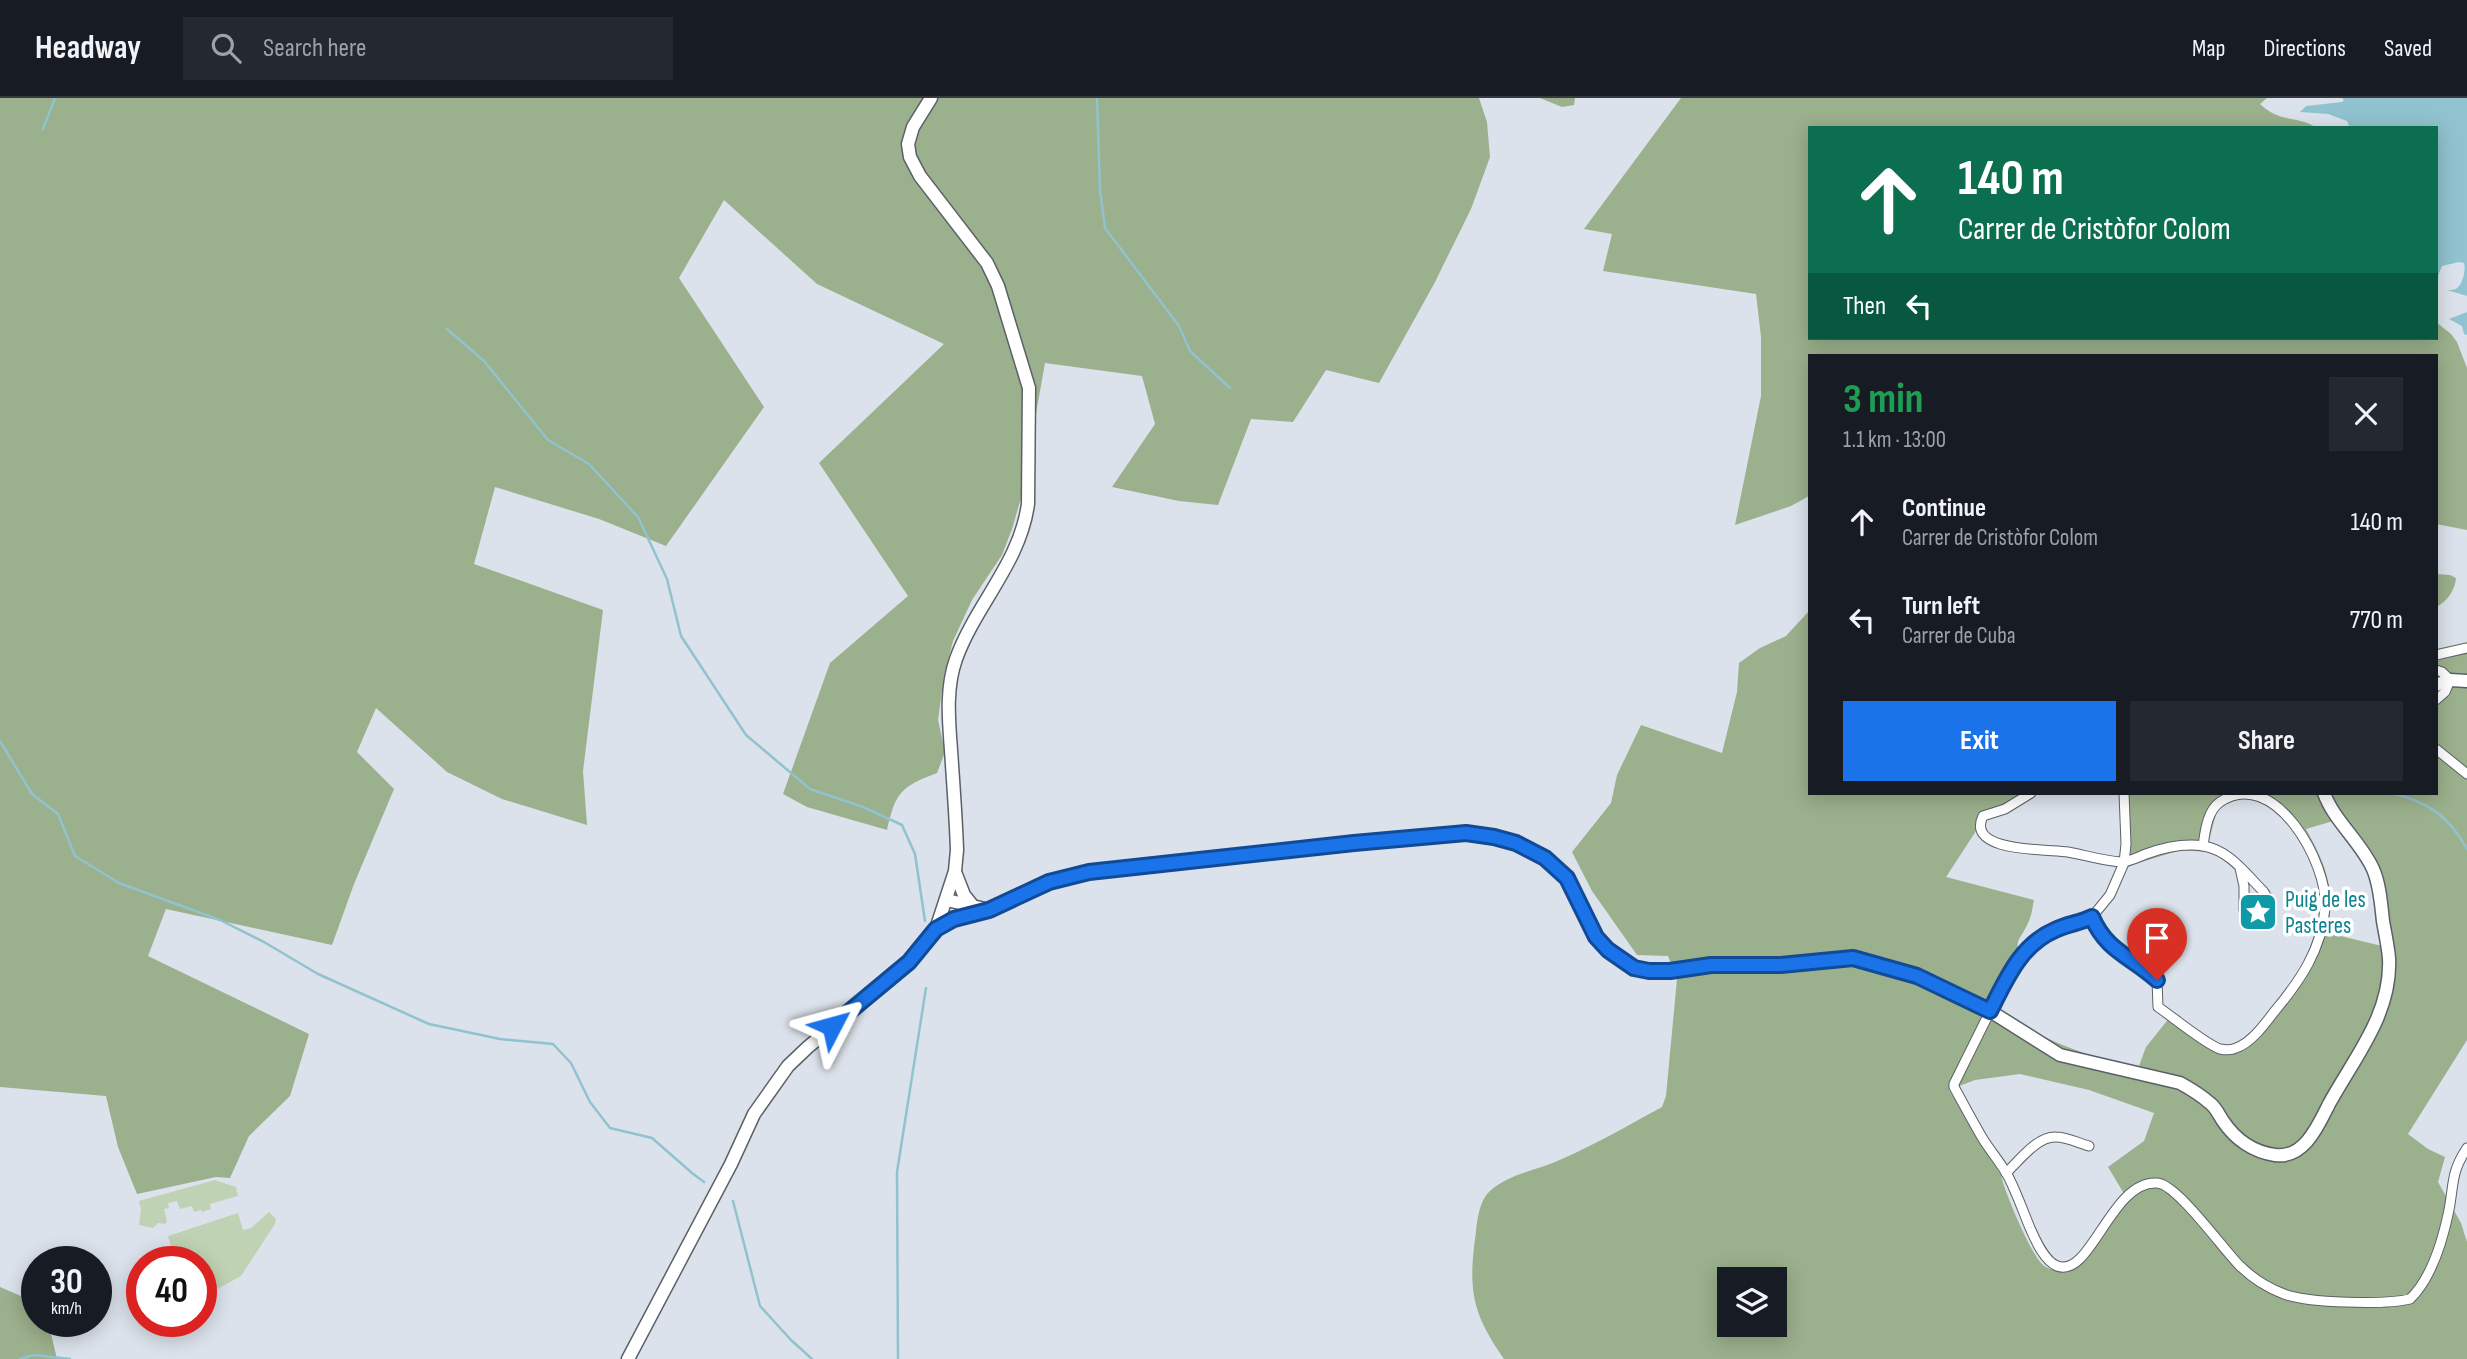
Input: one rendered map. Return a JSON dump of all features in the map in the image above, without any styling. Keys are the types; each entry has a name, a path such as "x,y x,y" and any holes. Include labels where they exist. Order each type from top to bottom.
{"street":[{"path":"628,1359 731,1164 754,1114 770,1090 808,1046 909,962 936,929 955,871 957,850 949,720 950,687 961,648 1014,553 1026,521 1029,388 992,273 920,176 910,157 908,144 912,127 931,98"},
{"path":"2438,655 2467,648"},
{"path":"2438,671 2450,680"},
{"path":"2438,698 2445,692 2450,680"},
{"path":"2438,684 2450,680 2467,681"},
{"path":"2438,751 2467,774"},
{"path":"2028,795 2005,809 1983,816 1979,823 1981,831 1995,844 2066,852 2124,863 2172,847 2203,846 2217,849 2241,868 2265,894 2268,901 2267,910 2254,918 2244,910 2241,868"},
{"path":"2124,795 2124,863 2110,895 2092,917 2052,931 2025,950 2009,973 1954,1087 2006,1173 2044,1254 2058,1267 2077,1263 2126,1197 2145,1185 2159,1183 2171,1189 2183,1201 2241,1266 2263,1283 2284,1294 2307,1299 2410,1299 2428,1277 2448,1213 2456,1165 2467,1148"},
{"path":"2092,917 2105,941 2157,980 2158,1007 2221,1049 2238,1048 2267,1020 2309,965 2319,942 2323,923 2325,886 2319,866 2296,826 2279,808 2254,796 2242,795 2220,802 2213,809 2207,823 2203,846"},
{"path":"946,903 957,912 989,910 1049,882 1089,872 1466,833 1494,837 1516,843 1545,858 1567,878 1596,937 1608,950 1634,968 1670,971 1711,965 1781,965 1853,958 1917,976 1990,1011 2060,1055 2180,1083 2211,1104 2236,1137 2272,1155 2283,1156 2304,1146 2316,1131 2368,1039 2379,1012 2389,970 2379,888 2372,868 2325,795"},
{"path":"955,871 972,910"},
{"path":"936,929 972,910"},
{"path":"2006,1173 2048,1138 2059,1137 2089,1146"}],"green space":[{"path":"0,98 1479,98 1487,122 1490,157 1471,209 1434,284 1379,383 1326,370 1293,422 1251,419 1218,505 1179,501 1112,487 1155,424 1142,376 1045,363 1021,498 1012,529 1002,555 972,600 953,641 944,675 938,720 945,752 937,773 915,782 902,792 887,830 807,807 783,794 830,663 908,596 819,463 944,344 817,284 724,200 679,278 764,407 666,546 599,519 495,487 474,564 603,610 583,771 587,825 502,799 447,772 376,708 357,752 394,789 332,945 166,909 148,956 309,1034 290,1096 249,1136 230,1178 216,1177 137,1194 118,1147 106,1096 0,1087"},
{"path":"1540,98 1575,98 1574,105 1562,107"},
{"path":"1681,98 2267,98 2260,104 2268,110 2314,126 1808,126 1808,340 2438,340 2438,324 2457,342 2467,368 2467,530 2438,524 2438,354 1808,354 1808,497 1791,506 1735,525 1761,396 1761,337 1756,294 1603,271 1612,234 1584,229"},
{"path":"2438,574 2456,578 2450,595 2438,606"},
{"path":"1808,612 1808,795 2030,795 1990,817 1976,831 1946,877 2034,900 2030,918 2018,941 2018,949 2025,960 2008,986 2001,1010 2005,1017 2069,1048 2103,1059 2139,1066 2146,1047 2174,1012 2223,1045 2234,1045 2246,1037 2280,998 2305,961 2317,934 2321,905 2319,886 2302,844 2273,809 2255,800 2236,800 2217,810 2206,852 2181,850 2135,864 2118,862 2123,842 2120,795 2438,795 2438,649 2467,642 2467,1040 2408,1134 2428,1149 2445,1157 2438,1182 2461,1223 2467,1242 2467,1359 1504,1359 1479,1313 1473,1284 1477,1222 1486,1196 1505,1181 1575,1153 1662,1107 1666,1096 1677,979 1668,956 1637,955 1592,891 1572,852 1611,803 1617,775 1641,725 1722,753 1737,692 1739,663 1760,648 1786,636","holes":["2340,819 2379,888 2386,947 2328,933 2328,879 2320,855 2306,829","2020,1074 2089,1090 2154,1113 2144,1141 2108,1167 2126,1197 2077,1263 2058,1271 2045,1267 2031,1248 2001,1175 1949,1090 1975,1080"]},
{"path":"215,1180 236,1187 238,1196 210,1204 211,1209 202,1212 194,1212 192,1206 180,1209 177,1201 168,1203 169,1208 164,1209 167,1221 165,1224 158,1223 153,1228 139,1225 139,1201"},
{"path":"269,1212 276,1219 241,1276 217,1289 217,1246 171,1246 168,1236 238,1213 243,1230 251,1228"},
{"path":"0,1287 21,1296 21,1337 52,1337 57,1359 0,1359"}],"water":[{"path":"2342,98 2467,98 2467,296 2447,290 2456,289 2461,283 2464,263 2442,266 2438,275 2438,126 2349,126 2347,121 2328,114 2300,112 2306,106 2344,100"},
{"path":"2467,312 2467,335 2464,334 2462,326 2449,319"}],"waterway":[{"path":"43,129 55,98"},
{"path":"1097,98 1100,190 1105,228 1179,326 1190,351 1230,388"},
{"path":"447,329 484,361 548,440 589,464 638,517 667,579 681,636 746,735 810,789 863,807 902,825 915,854 925,921"},
{"path":"0,741 32,794 58,814 75,856 119,883 220,920 318,974 429,1024 500,1039 553,1044 571,1063 590,1102 610,1128 652,1138 704,1182"},
{"path":"2397,795 2436,812 2452,827 2467,849"},
{"path":"898,1359 897,1172 926,988"},
{"path":"733,1201 760,1306 812,1359"},
{"path":"20,1359 34,1355 70,1359"}],"place":[{"name":"Puig de les Pasteres","path":"2258,912"}],"route":[{"path":"832,1026 909,962 936,929 954,919 989,910 1049,882 1089,872 1466,833 1516,843 1545,858 1567,878 1588,926 1596,937 1608,950 1634,968 1670,971 1711,965 1781,965 1853,958 1917,976 1990,1011 2009,973 2025,950 2052,931 2092,917 2105,941 2157,980"}]}
